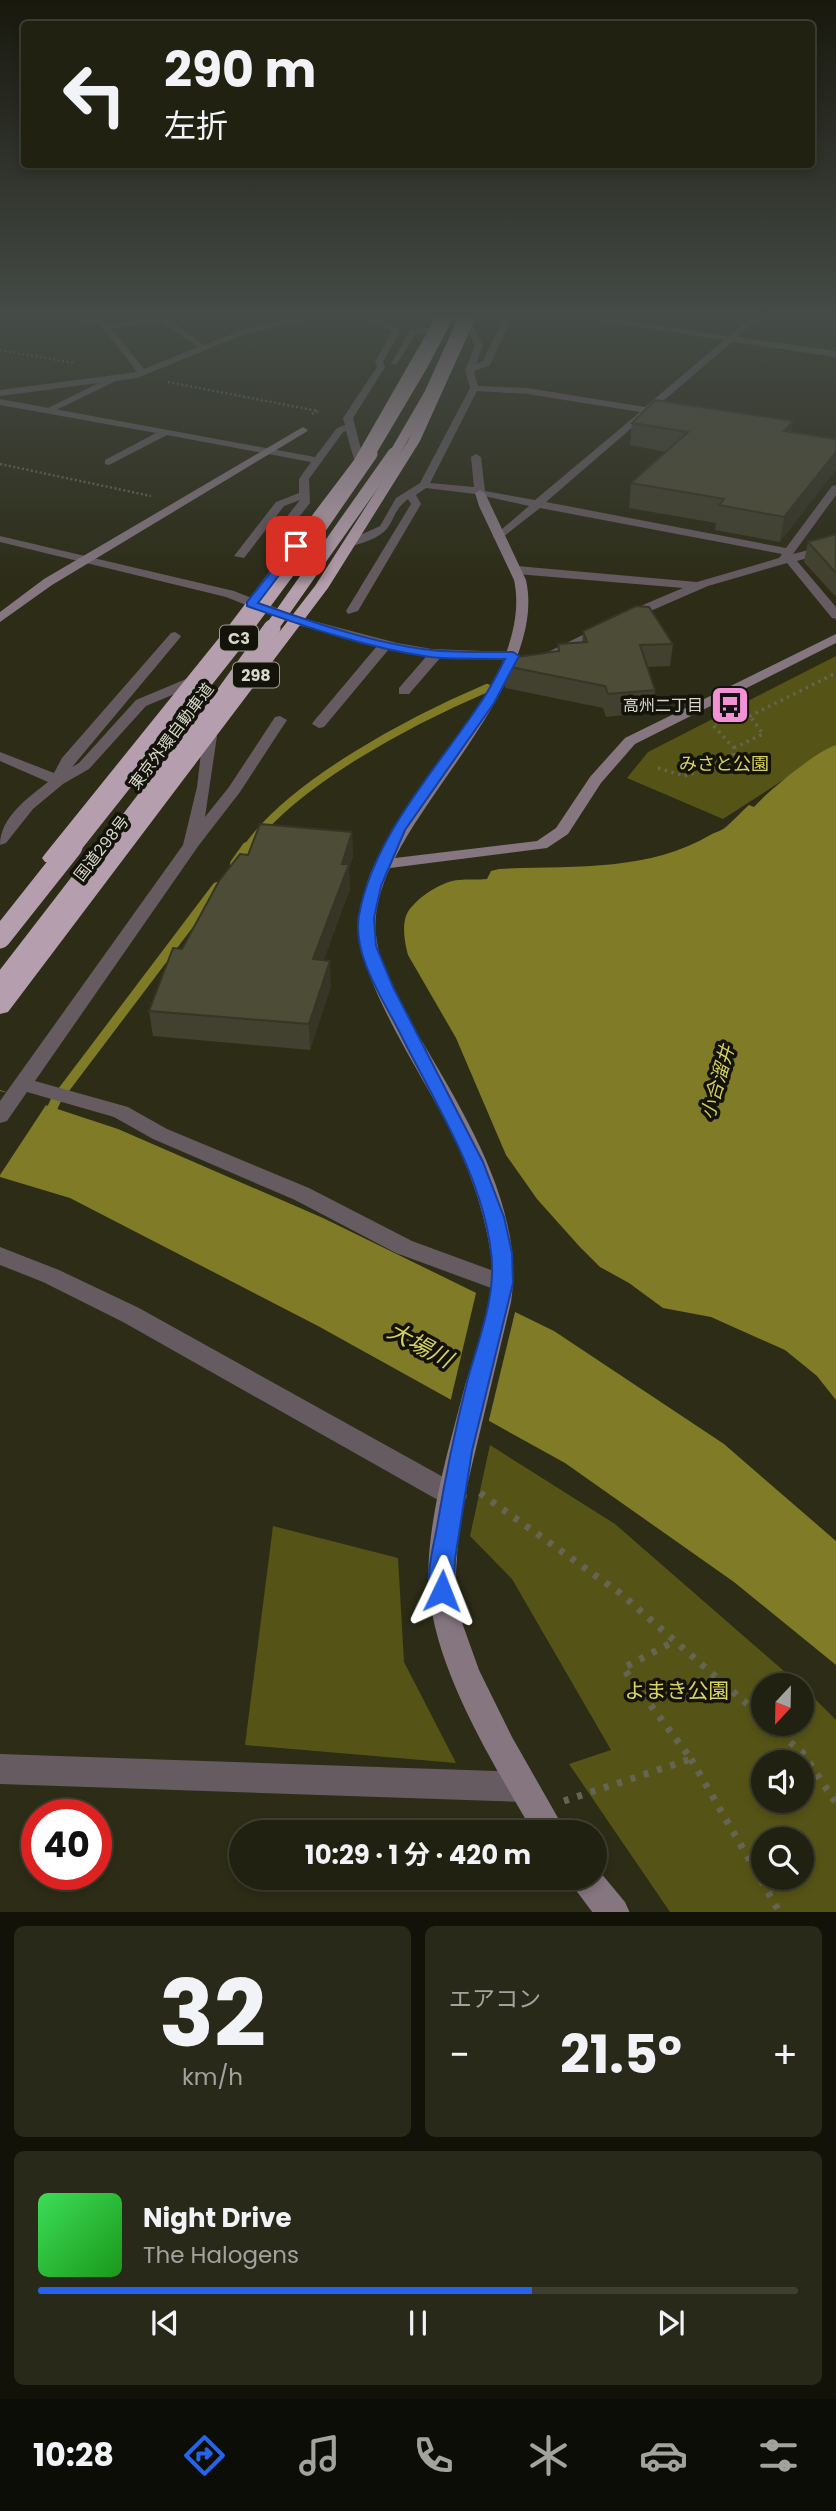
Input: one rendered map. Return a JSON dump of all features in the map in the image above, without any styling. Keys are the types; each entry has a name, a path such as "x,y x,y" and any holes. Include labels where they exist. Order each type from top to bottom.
{"highway":[{"name":"国道298号","path":"0,923 296,546 359,461 390,406"},
{"name":"東京外環自動車道","path":"0,938 297,564 402,406"},
{"name":"東京外環自動車道","path":"0,988 208,717 388,465 422,406"},
{"name":"国道298号","path":"0,1007 298,621 414,441 430,406"}],"street":[{"path":"22,406 317,460"},
{"path":"47,411 57,406"},
{"path":"356,406 348,418 359,461"},
{"path":"349,543 372,536 384,528 400,500 424,485 465,406"},
{"path":"624,406 674,414"},
{"path":"499,537 652,406"},
{"path":"296,546 276,538 305,503 304,479 340,430 350,426"},
{"path":"0,618 48,582 85,559 303,430"},
{"path":"109,462 164,433"},
{"path":"475,457 480,492 499,537 517,570 523,592 524,610 512,666 398,830 382,864 366,918 368,946 385,987 474,1162 494,1217 502,1253 501,1289 457,1474 443,1559 442,1591 449,1630 537,1810"},
{"path":"424,485 540,503 787,556 836,615"},
{"path":"787,556 836,488"},
{"path":"240,556 280,504 304,495"},
{"path":"352,611 416,504 411,495"},
{"path":"0,539 230,594 298,621 386,644 512,666"},
{"path":"540,658 698,585 787,556 836,546"},
{"path":"517,570 698,585"},
{"path":"58,781 67,761 175,636"},
{"path":"382,864 541,845 562,831 595,780 630,741 836,638"},
{"path":"319,724 386,644"},
{"path":"404,691 436,654"},
{"path":"0,841 28,806 58,781 84,766 141,703 191,682"},
{"path":"0,1116 191,845 235,789 280,720"},
{"path":"191,845 204,787 210,736"},
{"path":"0,756 36,769 58,781"},
{"path":"22,1084 121,1112 160,1134 302,1194 404,1247 501,1289"},
{"path":"0,1256 51,1276 457,1474"},
{"path":"0,1769 537,1810"},
{"path":"596,1890 613,1912"}],"path":[{"path":"291,406 318,411 307,417"},
{"path":"0,464 180,502"},
{"path":"712,724 750,716 836,673"},
{"path":"658,768 684,776 733,761 734,748 712,724 691,711"},
{"path":"734,748 763,734 750,716"},
{"path":"457,1474 620,1593 751,1708"},
{"path":"675,1641 622,1668 691,1759 779,1912"},
{"path":"783,1736 803,1753 836,1803"},
{"path":"537,1810 691,1759"}],"green space":[{"name":"みさと公園","path":"836,656 836,746 723,819 627,778 648,752"},
{"name":"よまき公園","path":"490,1445 615,1524 786,1673 751,1673 751,1736 814,1736 814,1698 836,1720 836,1912 670,1912 569,1764 611,1750 512,1579 470,1536"},
{"path":"273,1526 398,1558 404,1662 456,1763 245,1745"}],"water":[{"name":"小合溜井","path":"836,745 836,1400 817,1376 785,1350 711,1317 663,1308 629,1283 600,1267 579,1246 537,1199 506,1155 456,1038 408,955 404,930 409,910 429,892 445,883 487,879 491,871 499,869 608,865 635,861 687,847 725,828 749,805 754,807 793,772"},
{"name":"大場川","path":"0,1090 118,1129 323,1218 554,1331 724,1444 836,1541 836,1665 734,1582 565,1463 318,1326 70,1198 0,1177"}],"pier":[{"path":"0,1091 48,1102 0,1175"},
{"path":"477,1289 516,1308 488,1424 450,1403"}],"building":[{"path":"649,406 696,406 793,421 784,431 836,439 836,452 784,517 719,505 724,499 631,483 688,432 632,423"},
{"path":"836,535 836,573 808,542"},
{"path":"636,606 649,607 673,644 640,645 655,690 608,694 605,686 506,666 510,658 559,651 558,644 587,642 583,631"},
{"path":"260,824 352,832 342,864 349,864 313,959 330,961 309,1024 149,1011 173,948 182,949 219,881 240,854 248,855"}],"waterway":[{"path":"246,849 267,824 323,777 390,735 487,688"},
{"path":"235,864 247,847"},
{"path":"48,1117 56,1100 217,887"}],"place":[{"name":"高州二丁目","path":"730,705"}],"route":[{"path":"296,546 251,604 298,621 396,647 432,653 513,656 488,703 398,830 374,886 366,918 368,946 385,987 474,1162 494,1217 502,1253 502,1283 461,1451 443,1559 442,1591"}]}
